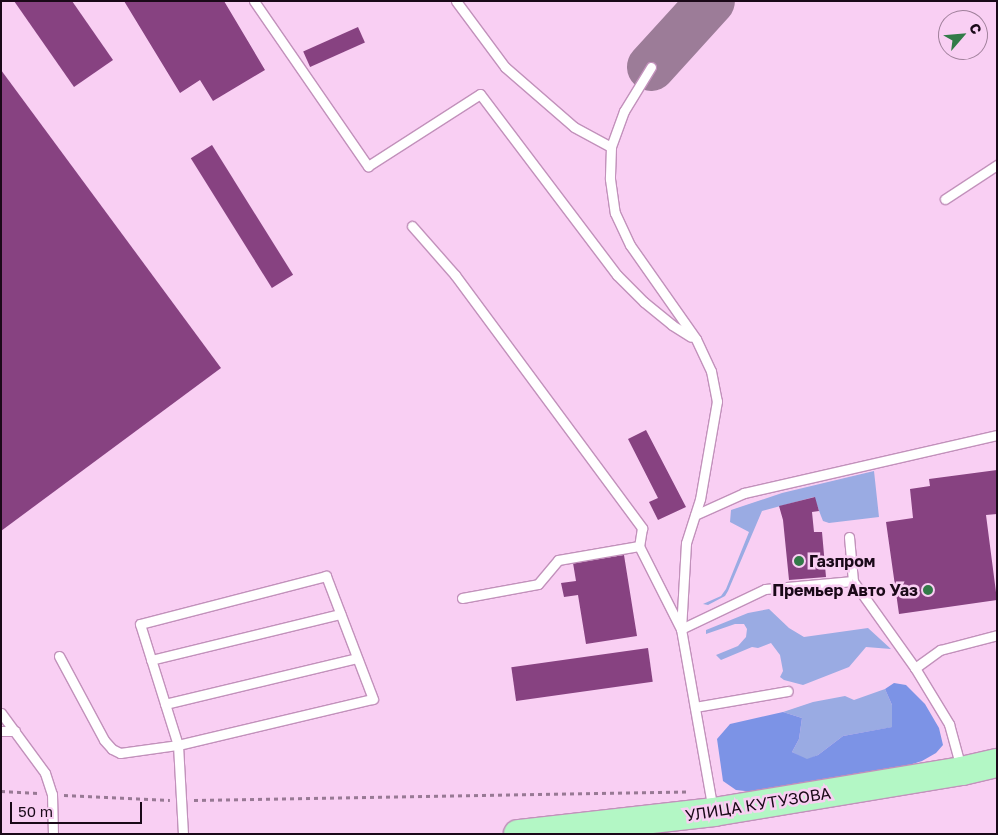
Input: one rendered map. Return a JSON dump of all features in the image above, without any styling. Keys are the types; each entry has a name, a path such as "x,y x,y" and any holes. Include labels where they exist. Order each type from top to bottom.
{"main road":[{"name":"УЛИЦА КУТУЗОВА","path":"518,834 712,801 962,771 997,763"}],"lane":[{"path":"254,1 368,166 480,94 617,274 644,302 672,325 696,339"},
{"path":"456,1 505,67 574,127 610,148"},
{"path":"651,68 624,111 610,148 610,179 615,214 630,245 696,339 711,371 717,401 695,516 686,543 681,629 712,801"},
{"path":"945,199 997,165"},
{"path":"412,226 455,275 642,528 639,546 681,629"},
{"path":"695,516 744,493 997,434"},
{"path":"849,537 853,581 916,668 949,724 962,771"},
{"path":"462,598 538,584 558,560 639,546"},
{"path":"59,656 104,740 112,749 120,753 178,745 373,698 326,576 140,624 178,745 184,834"},
{"path":"681,629 765,589 853,581"},
{"path":"151,660 340,614"},
{"path":"916,668 940,650 997,635"},
{"path":"165,704 357,658"},
{"path":"695,708 788,691"},
{"path":"1,713 45,773 52,794 53,834"},
{"path":"1,731 15,731"}],"path":[{"path":"1,792 182,801 712,801"}],"shaded area":[{"path":"874,471 879,517 829,523 823,521 814,497 762,511 725,596 708,605 703,604 721,596 726,589 749,532 730,522 731,510 782,493"},
{"path":"769,609 789,628 804,637 868,628 891,649 866,647 849,667 803,685 784,680 780,677 783,671 780,655 771,643 758,648 752,647 721,660 716,655 738,646 746,637 747,629 744,624 735,624 706,634 706,630 748,613"},
{"path":"894,683 906,685 925,704 939,728 943,745 936,753 922,761 903,767 754,792 736,790 723,781 717,739 730,724 783,712 802,718 799,739 792,752 807,759 818,755 843,736 892,727 892,705 885,689"},
{"path":"885,689 892,705 893,727 843,736 818,755 807,760 792,752 799,739 802,718 783,712 813,702 845,696 854,700"}],"building":[{"path":"14,1 72,1 113,60 74,87"},
{"path":"124,1 224,1 265,70 213,101 200,80 180,93"},
{"path":"358,27 365,43 310,67 303,51"},
{"path":"1,70 221,368 1,531"},
{"path":"212,145 293,275 272,288 191,158"},
{"path":"646,430 686,507 658,520 649,502 658,498 628,439"},
{"path":"997,470 997,514 986,515 997,600 899,614 886,522 913,518 910,489 930,486 929,479"},
{"path":"815,497 819,511 812,512 814,532 822,532 826,577 789,580 783,520 779,506"},
{"path":"624,555 637,636 586,644 578,595 564,597 561,583 576,581 573,563"},
{"path":"648,648 653,682 516,701 511,667"}],"taxiway":[{"path":"651,67 711,1"}],"place":[{"name":"Газпром","path":"799,561"},
{"name":"Премьер Авто Уаз","path":"928,590"}]}
